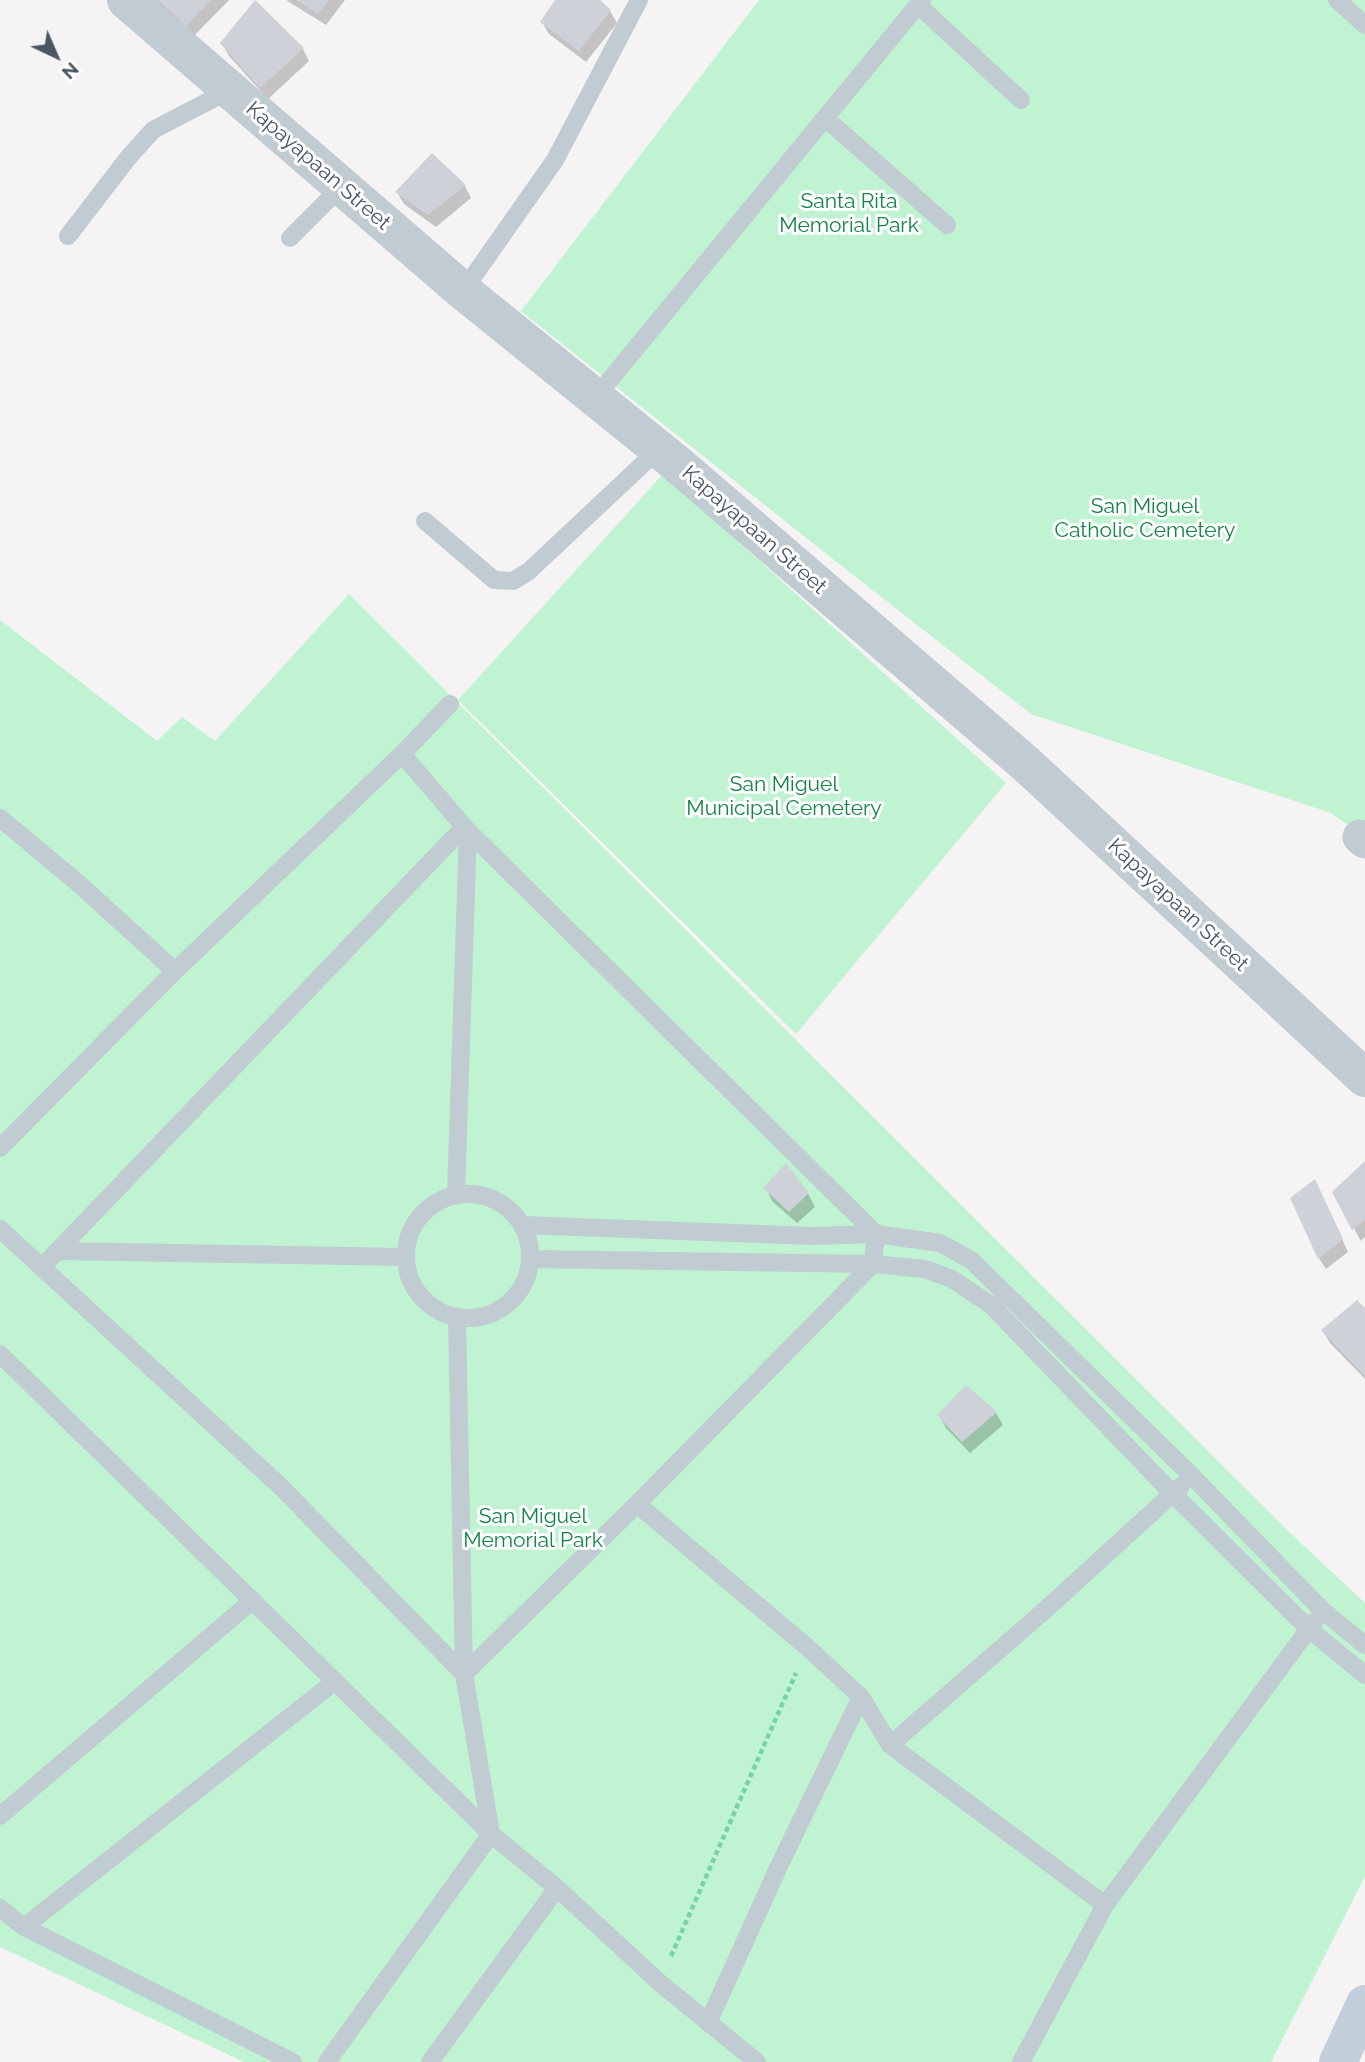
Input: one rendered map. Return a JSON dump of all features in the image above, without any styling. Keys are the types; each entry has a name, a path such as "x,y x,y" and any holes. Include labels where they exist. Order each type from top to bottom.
{"main road":[{"path":"1338,2062 1365,2004"}],"street":[{"name":"Kapayapaan Street","path":"126,0 463,291 659,449 1026,764 1365,1078"}],"lane":[{"path":"463,291 555,160 639,0"},
{"path":"1337,0 1365,25"},
{"path":"595,398 920,2 1021,100"},
{"path":"68,236 153,130 230,90"},
{"path":"825,118 947,225"},
{"path":"290,238 341,187"},
{"path":"425,520 495,580 513,581 529,571 659,449"},
{"path":"0,1148 174,971 402,754 450,704"},
{"path":"402,754 466,829 876,1234"},
{"path":"0,818 79,884 174,971"},
{"path":"456,1194 466,829"},
{"path":"42,1267 466,829"},
{"path":"456,1194 482,1195 506,1206 523,1225 531,1259 526,1280 514,1298 498,1311 478,1317 457,1318 426,1303 415,1290 405,1257 409,1235 420,1216 436,1202 456,1194"},
{"path":"523,1225 813,1236 876,1234 940,1243 971,1260 1192,1476 1323,1611 1365,1645"},
{"path":"0,1229 279,1486 464,1674"},
{"path":"464,1674 873,1264 876,1234"},
{"path":"60,1251 405,1257"},
{"path":"531,1259 873,1264 925,1269 952,1279 991,1305 1173,1494 1309,1629 1365,1675"},
{"path":"327,2062 491,1834 464,1674 457,1318"},
{"path":"0,1354 491,1834 557,1888 660,1983 757,2062"},
{"path":"890,1745 1044,1611 1192,1476"},
{"path":"636,1504 807,1647 861,1697 890,1745 1105,1905"},
{"path":"0,1816 253,1600"},
{"path":"1021,2062 1105,1905 1323,1611"},
{"path":"24,1927 334,1682"},
{"path":"708,2023 779,1866 861,1697"},
{"path":"430,2062 557,1888"},
{"path":"0,1908 24,1927 293,2062"}],"path":[{"path":"660,1983 807,1647"}],"green space":[{"path":"759,0 1365,0 1365,837 1331,813 1031,714 521,311"},
{"name":"San Miguel Municipal Cemetery","path":"663,474 1006,783 796,1034 458,700"},
{"name":"San Miguel Memorial Park","path":"349,594 1288,1531 1365,1603 1365,1876 1271,2062 244,2062 0,1947 0,620 157,741 182,717 215,741"}],"building":[{"path":"158,0 211,0 186,26"},
{"path":"255,0 304,48 260,88 220,43"},
{"path":"296,0 329,0 318,14"},
{"path":"555,0 600,0 611,10 579,51 540,22"},
{"path":"432,153 466,185 428,215 395,192"},
{"path":"1365,1161 1365,1220 1352,1230 1332,1192"},
{"path":"786,1163 809,1193 789,1212 763,1188"},
{"path":"1315,1179 1343,1239 1318,1259 1290,1198"},
{"path":"1357,1300 1365,1308 1365,1376 1321,1330"},
{"path":"966,1385 997,1412 962,1442 937,1415"}],"park label":[{"name":"Santa Rita Memorial Park","path":"849,214"},
{"name":"San Miguel Catholic Cemetery","path":"1145,519"}]}
